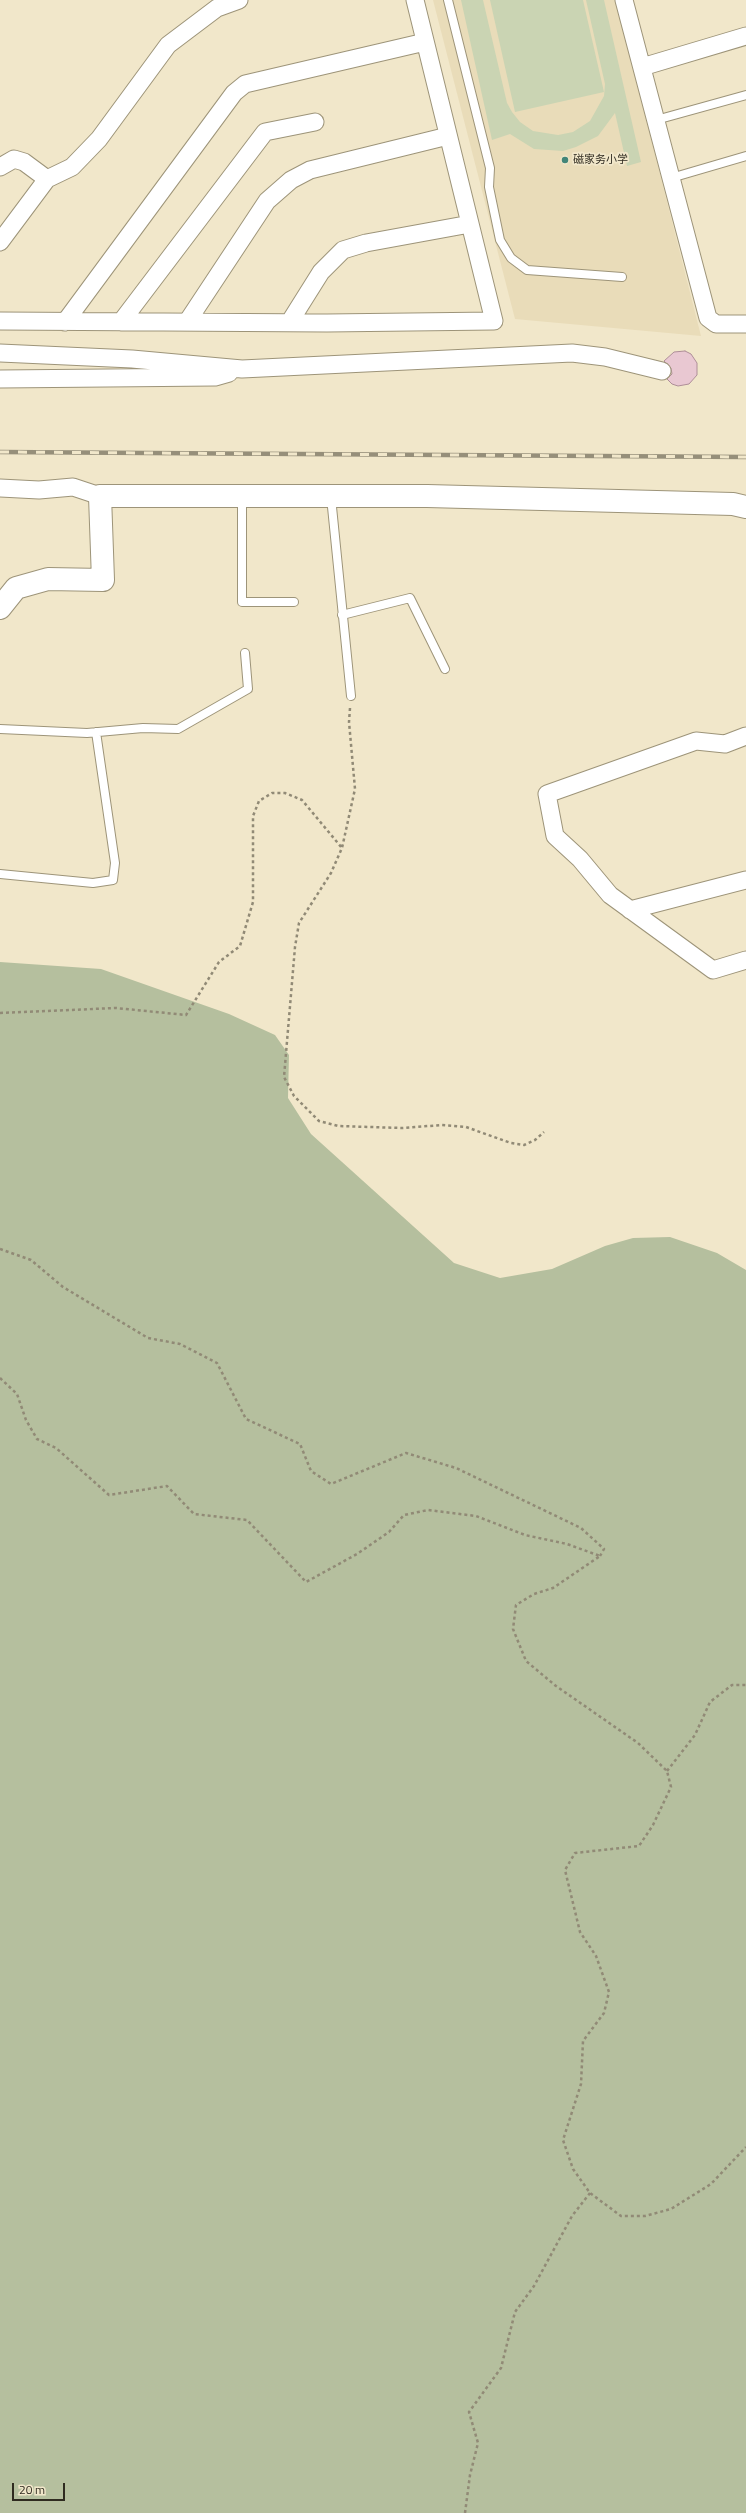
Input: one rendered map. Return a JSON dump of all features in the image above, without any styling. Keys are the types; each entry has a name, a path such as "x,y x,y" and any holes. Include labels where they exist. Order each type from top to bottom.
{"street":[{"path":"0,242 47,179 72,167 99,139 168,45 217,8 239,0"},
{"path":"0,321 290,323 494,321 415,0"},
{"path":"624,0 708,318 716,324 746,324"},
{"path":"642,67 746,36"},
{"path":"65,322 234,93 246,84 425,42"},
{"path":"121,322 265,132 315,122"},
{"path":"187,322 267,200 291,180 310,170 448,136"},
{"path":"0,166 14,159 24,162 47,179"},
{"path":"290,323 321,272 343,250 366,243 470,224"},
{"path":"0,353 132,359 242,369 572,353 605,357 662,371"},
{"path":"0,379 215,377 242,369"},
{"path":"0,488 39,490 73,487 100,496 426,496 733,504 746,507"},
{"path":"0,608 16,588 48,579 103,580 100,496"},
{"path":"746,736 725,744 696,741 547,794 555,836 580,859 610,895 713,970 746,960"},
{"path":"630,910 746,880"}],"lane":[{"path":"448,0 490,168 489,187 500,240 511,258 527,270 622,277"},
{"path":"656,120 746,95"},
{"path":"671,178 746,156"},
{"path":"242,496 242,602 294,602"},
{"path":"331,496 351,696"},
{"path":"342,616 410,598 445,669"},
{"path":"0,729 96,732 143,728 178,729 248,689 245,653"},
{"path":"0,874 93,883 113,880 115,862 96,732"}],"path":[{"path":"351,696 349,722 355,790 342,848 331,873 299,923 295,947 284,1077 294,1096 319,1121 338,1126 402,1128 442,1125 466,1127 511,1143 524,1145 544,1132"},
{"path":"0,1013 116,1008 186,1015 219,962 240,946 253,902 253,816 259,801 272,793 285,793 302,800 342,848"},
{"path":"0,1249 31,1260 63,1287 148,1338 180,1344 217,1363 246,1419 300,1444 311,1471 331,1484 406,1453 456,1468 581,1528 604,1549 600,1556 553,1588 534,1594 516,1605 513,1629 526,1661 556,1686 638,1743 667,1771 671,1786 653,1825 639,1846 575,1854 564,1870 580,1932 596,1956 609,1992 604,2013 583,2041 582,2084 563,2140 573,2169 590,2192 621,2216 651,2214 671,2209 711,2184 746,2147"},
{"path":"0,1378 17,1394 26,1420 37,1439 56,1448 109,1495 167,1486 194,1514 247,1520 306,1582 357,1554 389,1532 404,1515 428,1510 476,1516 525,1536 567,1544 600,1556"},
{"path":"667,1771 695,1736 710,1702 732,1685 746,1685"},
{"path":"465,2513 470,2475 478,2443 470,2412 501,2368 515,2312 534,2286 572,2216 590,2192"}],"shaded area":[{"name":"磁家务小学","path":"433,0 616,0 701,336 515,319"}],"green space":[{"path":"461,0 483,0 507,103 512,112 520,122 533,131 558,135 573,132 590,121 604,96 605,84 586,0 604,0 641,162 627,166 615,113 598,136 576,147 563,151 534,149 510,134 492,140"},
{"path":"490,0 583,0 604,92 515,112"},
{"path":"0,962 101,969 229,1014 275,1035 289,1055 288,1098 311,1134 454,1263 500,1278 552,1269 605,1246 633,1238 670,1237 717,1253 746,1270 746,2513 0,2513"}],"building":[{"path":"685,351 691,354 697,363 697,375 689,384 678,386 672,384 667,379 672,374 671,368 664,361 674,352"}],"railway":[{"path":"0,452 746,457"}],"place":[{"name":"磁家务小学","path":"565,160"}]}
